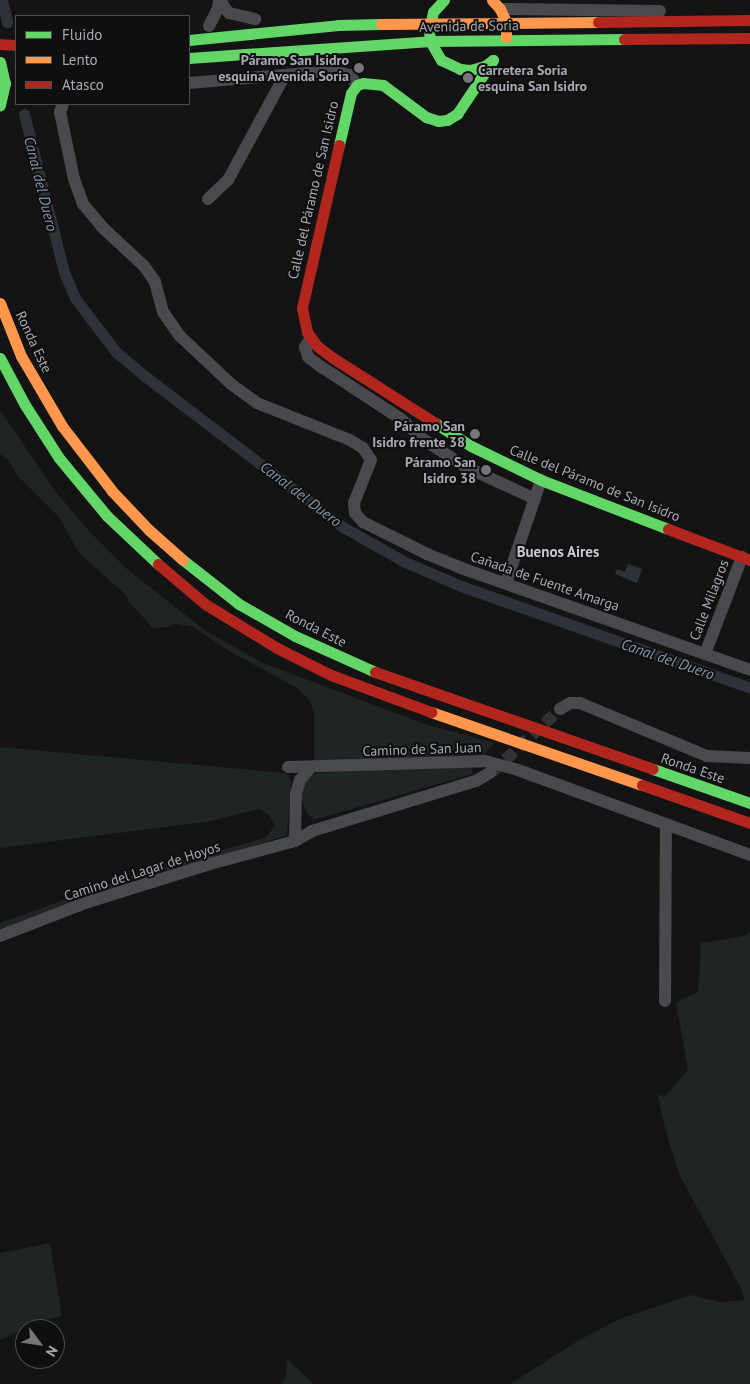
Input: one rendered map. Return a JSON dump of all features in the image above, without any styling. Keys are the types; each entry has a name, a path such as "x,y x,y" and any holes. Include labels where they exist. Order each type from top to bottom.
{"main road":[{"path":"444,0 433,12 429,23 430,42 441,60 460,69 475,69 493,60"},
{"path":"357,85 374,82 384,85 426,117 438,121 453,119 473,87 500,53 506,39 506,22 494,2"},
{"name":"Avenida de Soria","path":"190,40 328,26 429,23 750,20"},
{"name":"Avenida de Soria","path":"190,58 430,42 506,39 750,38"},
{"path":"0,44 15,45"},
{"path":"0,62 5,83 1,103"},
{"path":"449,65 460,82 464,104"},
{"name":"Calle del Páramo de San Isidro","path":"357,85 351,93 302,308 307,332 317,346 471,446 542,480 746,559"},
{"path":"1,103 15,93"},
{"name":"Ronda Este","path":"0,303 21,356 43,395 62,426 112,492 149,530 191,567 239,604 295,636 360,667 750,803"},
{"path":"0,358 25,405 60,458 107,516 152,559 205,604 221,614 277,648 355,685 750,823"}],"street":[{"path":"220,0 229,13 255,19"},
{"path":"209,26 220,0"},
{"name":"Avenida de Soria","path":"494,2 750,11"},
{"path":"190,83 330,71 350,75 357,85"},
{"path":"208,199 228,180 286,75"},
{"name":"Cañada de Fuente Amarga","path":"63,105 60,112 74,179 83,204 102,227 144,266 155,282 163,312 180,336 231,384 257,403 350,440 363,448 370,460 354,504 355,513 363,522 427,554 750,670"},
{"name":"Calle del Páramo de San Isidro","path":"311,338 305,347 308,357 320,366 401,419 420,437 464,466 535,499"},
{"path":"506,583 542,480"},
{"name":"Calle Milagros","path":"705,654 746,559"},
{"path":"560,709 570,703 580,703 707,756 750,758"},
{"name":"Camino de San Juan","path":"288,767 310,768 485,761 750,855"},
{"path":"295,841 296,793 300,780 310,768"},
{"name":"Camino del Lagar de Hoyos","path":"0,936 85,903 210,864 295,841 312,831 476,781 491,772"},
{"path":"665,1001 666,825"}],"shaded area":[{"path":"0,410 55,491 90,532 128,570 206,631 263,663 425,724 495,743 480,758 314,762 314,711 308,698 297,688 229,651 193,627 175,624 169,627 153,628 129,602 126,595 79,553 59,517 17,475 8,460 0,454"},
{"path":"628,564 642,569 637,583 615,574 617,569 625,572"},
{"path":"0,747 285,773 289,775 291,782 287,835 0,929 0,923 133,875 261,839 268,835 275,825 269,815 260,809 206,822 0,848"},
{"path":"470,764 473,774 314,820 307,813 301,799 302,788 309,776 316,773"},
{"path":"750,932 750,1384 510,1384 581,1339 620,1319 691,1295 720,1302 744,1300 742,1290 680,1176 667,1136 657,1094 664,1097 688,1070 676,1002 698,992 701,943 744,936"},
{"path":"50,1243 62,1316 49,1319 15,1319 15,1333 0,1340 0,1253"},
{"path":"287,1359 314,1384 281,1384 286,1376"}],"waterway":[{"name":"Canal del Duero","path":"2,0 7,22"},
{"name":"Canal del Duero","path":"24,114 64,272 75,298 116,352 146,377 343,527 405,562 461,586 750,688"}],"tunnel":[{"path":"492,772 560,709"}],"traffic: fast":[{"path":"444,0 433,12 429,31 430,41 441,60 460,69 470,70 485,66 493,60"},
{"path":"190,40 338,25 381,24"},
{"path":"190,58 430,41 624,39"},
{"path":"339,145 351,93 357,85 363,83 383,85 426,117 438,121 447,120 457,114 493,60"},
{"path":"0,62 5,83 0,105"},
{"path":"0,358 25,405 59,458 107,516 158,564"},
{"path":"435,423 471,446 541,480 668,529"},
{"path":"183,560 239,604 295,636 375,672"},
{"path":"653,769 750,803"}],"traffic: slow":[{"path":"492,0 500,9 506,22 506,37"},
{"path":"381,24 598,22"},
{"path":"0,303 21,356 62,426 112,491 149,530 183,560"},
{"path":"431,712 642,785"}],"traffic: jam":[{"path":"598,22 750,20"},
{"path":"624,39 750,38"},
{"path":"0,44 15,45"},
{"path":"339,145 302,308 307,332 317,346 333,358 435,423"},
{"path":"668,529 750,560"},
{"path":"158,564 205,604 277,648 331,675 431,712"},
{"path":"375,672 653,769"},
{"path":"642,785 750,823"}],"place":[{"name":"Páramo San Isidro esquina Avenida Soria","path":"359,68"},
{"name":"Carretera Soria esquina San Isidro","path":"468,78"},
{"name":"Páramo San Isidro frente 38","path":"475,434"},
{"name":"Páramo San Isidro 38","path":"486,470"}],"district":[{"name":"Buenos Aires","path":"558,552"}]}
